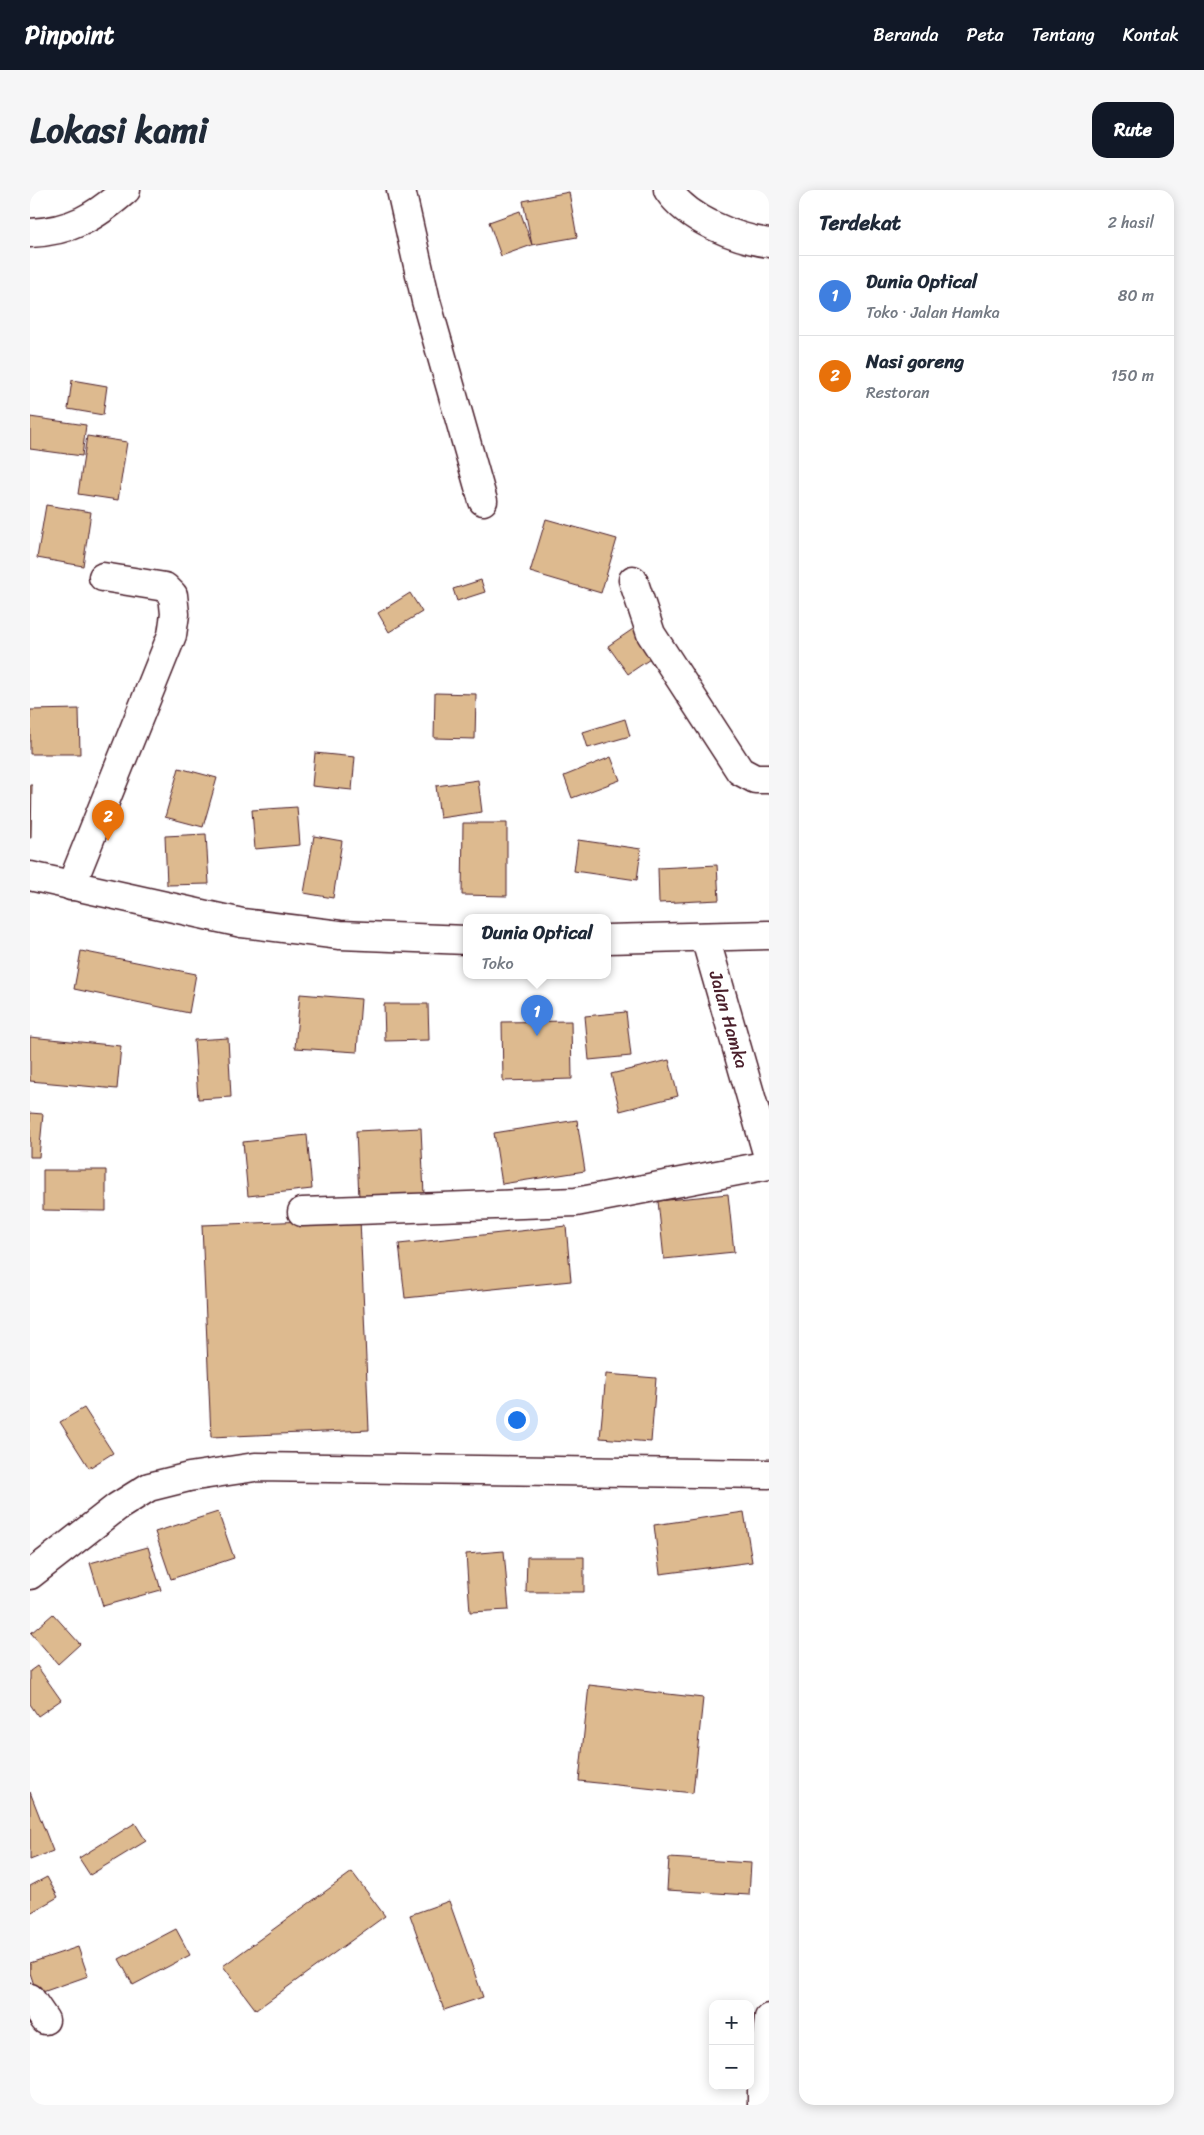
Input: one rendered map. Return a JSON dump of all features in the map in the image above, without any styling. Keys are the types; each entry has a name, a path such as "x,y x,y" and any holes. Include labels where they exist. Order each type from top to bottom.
{"main road":[{"path":"30,233 47,232 83,222 108,206 126,190"},
{"path":"401,190 426,301 483,501"},
{"path":"668,190 696,217 733,234 769,243"},
{"path":"71,886 172,635 175,614 173,596 165,587 103,577"},
{"path":"633,580 651,634 740,772 755,779 769,779"},
{"path":"30,876 242,924 340,935 463,940"},
{"path":"611,939 769,935"},
{"name":"Jalan Hamka","path":"705,937 769,1160"},
{"path":"302,1212 576,1202 769,1166"},
{"path":"30,1574 117,1507 149,1487 189,1477 255,1467 769,1474"},
{"path":"30,1998 45,2020"},
{"path":"762,2105 762,2084 769,2018"}],"building":[{"path":"569,192 577,237 532,245 523,201"},
{"path":"520,211 532,245 501,256 489,222"},
{"path":"72,380 107,386 103,415 68,409"},
{"path":"30,417 86,425 82,456 30,449"},
{"path":"87,436 127,442 118,500 78,494"},
{"path":"46,505 91,512 83,566 37,558"},
{"path":"546,519 617,539 601,593 530,572"},
{"path":"481,580 485,592 457,601 453,589"},
{"path":"410,593 422,612 389,632 378,613"},
{"path":"636,627 656,655 628,674 608,646"},
{"path":"435,693 476,694 475,739 434,738"},
{"path":"79,709 80,754 30,754 30,710"},
{"path":"625,719 630,736 588,748 583,732"},
{"path":"315,753 355,757 352,790 312,786"},
{"path":"611,757 620,780 572,798 564,776"},
{"path":"179,768 217,778 203,827 165,817"},
{"path":"478,780 482,812 440,818 436,786"},
{"path":"30,785 32,785 31,838 30,838"},
{"path":"297,807 300,845 255,849 252,810"},
{"path":"463,823 507,823 507,896 462,895"},
{"path":"206,834 209,884 167,885 165,836"},
{"path":"314,836 342,841 333,898 304,893"},
{"path":"578,840 641,849 637,880 574,871"},
{"path":"717,865 719,900 659,903 658,868"},
{"path":"81,951 196,974 189,1013 74,989"},
{"path":"300,994 361,999 357,1052 295,1048"},
{"path":"384,1004 428,1004 429,1040 385,1041"},
{"path":"626,1012 631,1056 589,1060 585,1016"},
{"path":"571,1021 572,1079 503,1081 502,1022"},
{"path":"30,1037 121,1046 117,1089 30,1081"},
{"path":"228,1038 231,1097 198,1099 194,1040"},
{"path":"669,1060 678,1096 620,1111 611,1074"},
{"path":"30,1113 43,1114 39,1157 30,1157"},
{"path":"577,1120 585,1171 502,1184 494,1133"},
{"path":"421,1128 424,1195 359,1198 356,1131"},
{"path":"307,1135 312,1189 248,1196 243,1142"},
{"path":"43,1170 106,1170 106,1211 43,1210"},
{"path":"728,1194 734,1252 664,1259 658,1201"},
{"path":"360,1219 369,1430 211,1437 202,1225"},
{"path":"566,1226 571,1281 405,1298 399,1244"},
{"path":"606,1374 656,1378 651,1442 600,1438"},
{"path":"84,1408 113,1453 89,1468 60,1422"},
{"path":"218,1512 234,1558 171,1579 155,1532"},
{"path":"744,1512 752,1562 660,1574 654,1525"},
{"path":"148,1547 161,1590 103,1606 90,1563"},
{"path":"504,1551 509,1610 470,1612 466,1554"},
{"path":"527,1557 584,1557 584,1592 526,1592"},
{"path":"53,1614 80,1644 58,1664 31,1633"},
{"path":"37,1666 61,1700 38,1716 30,1704 30,1671"},
{"path":"589,1685 703,1698 693,1793 579,1781"},
{"path":"30,1792 53,1851 30,1860"},
{"path":"135,1823 146,1841 90,1875 79,1858"},
{"path":"669,1858 751,1863 749,1895 667,1890"},
{"path":"352,1872 385,1916 256,2010 223,1966"},
{"path":"47,1877 58,1897 30,1913 30,1886"},
{"path":"449,1901 483,1997 444,2010 410,1915"},
{"path":"176,1929 190,1955 133,1985 119,1959"},
{"path":"78,1947 88,1976 37,1994 30,1973 30,1963"}],"place":[{"name":"Nasi goreng","path":"108,841"},
{"name":"Dunia Optical","path":"537,1036"}]}
